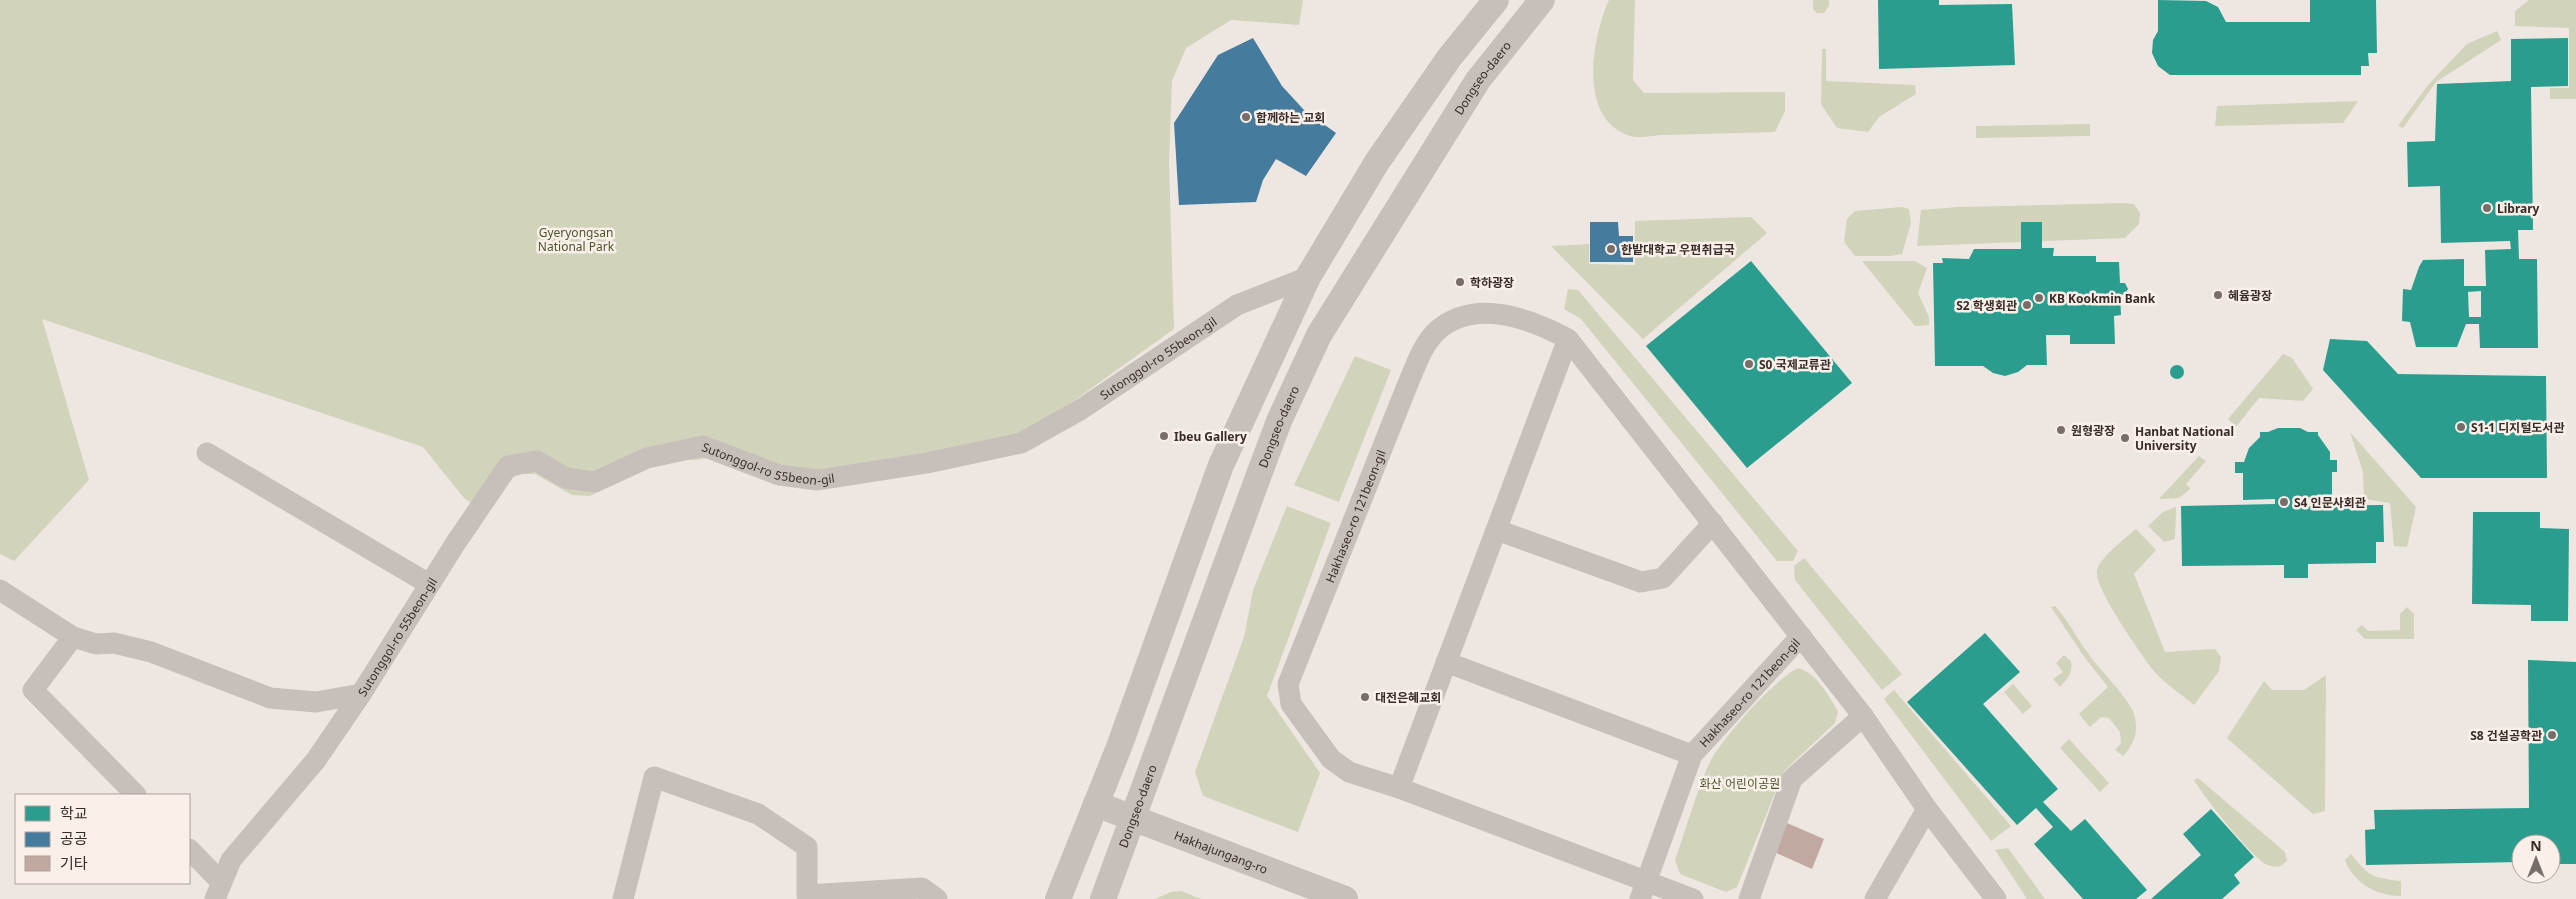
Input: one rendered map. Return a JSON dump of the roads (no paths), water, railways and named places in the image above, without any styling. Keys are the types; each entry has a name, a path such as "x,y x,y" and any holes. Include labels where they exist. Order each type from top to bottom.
{"street":[{"path":"1058,899 1096,804 1221,465 1308,277 1377,162 1450,58 1496,0"},
{"name":"Dongseo-daero","path":"1103,899 1273,438 1319,335 1478,80 1542,0"},
{"name":"Sutonggol-ro 55beon-gil","path":"218,890 231,860 316,760 361,694 429,584 508,466 537,461 566,478 595,482 647,458 704,446 780,475 818,480 927,463 1021,443 1080,410 1237,305 1308,277"},
{"name":"Hakhaseo-ro 121beon-gil","path":"1693,899 1643,890 1399,788 1349,772 1331,759 1291,704 1288,684 1406,386 1423,349 1439,330 1466,316 1496,313 1540,324 1568,339 1863,716 1927,809 1996,899"},
{"path":"1399,788 1568,339"},
{"path":"207,453 429,584"},
{"path":"1497,530 1641,582 1663,578 1713,523"},
{"path":"0,590 73,637 96,644 114,643 151,652 215,679 270,698 316,702 361,694"},
{"name":"Hakhaseo-ro 121beon-gil","path":"1446,662 1692,755 1801,636"},
{"path":"73,637 33,690 135,794"},
{"path":"1749,899 1792,779 1863,716"},
{"path":"1643,890 1692,755"},
{"path":"623,899 654,777 758,814 807,847 807,895 922,888 937,899"},
{"name":"Hakhajungang-ro","path":"1096,804 1345,899"},
{"path":"1875,899 1927,809"},
{"path":"190,850 218,890"}],"place":[{"name":"함께하는 교회","path":"1246,117"},
{"name":"Library","path":"2487,208"},
{"name":"한밭대학교 우편취급국","path":"1611,249"},
{"name":"학하광장","path":"1460,282"},
{"name":"혜윰광장","path":"2218,295"},
{"name":"KB Kookmin Bank","path":"2039,298"},
{"name":"S2 학생회관","path":"2027,305"},
{"name":"S0 국제교류관","path":"1749,364"},
{"name":"S1-1 디지털도서관","path":"2461,427"},
{"name":"원형광장","path":"2061,430"},
{"name":"Ibeu Gallery","path":"1164,436"},
{"name":"Hanbat National University","path":"2125,438"},
{"name":"S4 인문사회관","path":"2284,502"},
{"name":"대전은혜교회","path":"1365,697"},
{"name":"S8 건설공학관","path":"2552,735"}],"park label":[{"name":"Gyeryongsan National Park","path":"576,239"},
{"name":"화산 어린이공원","path":"1740,783"}]}
